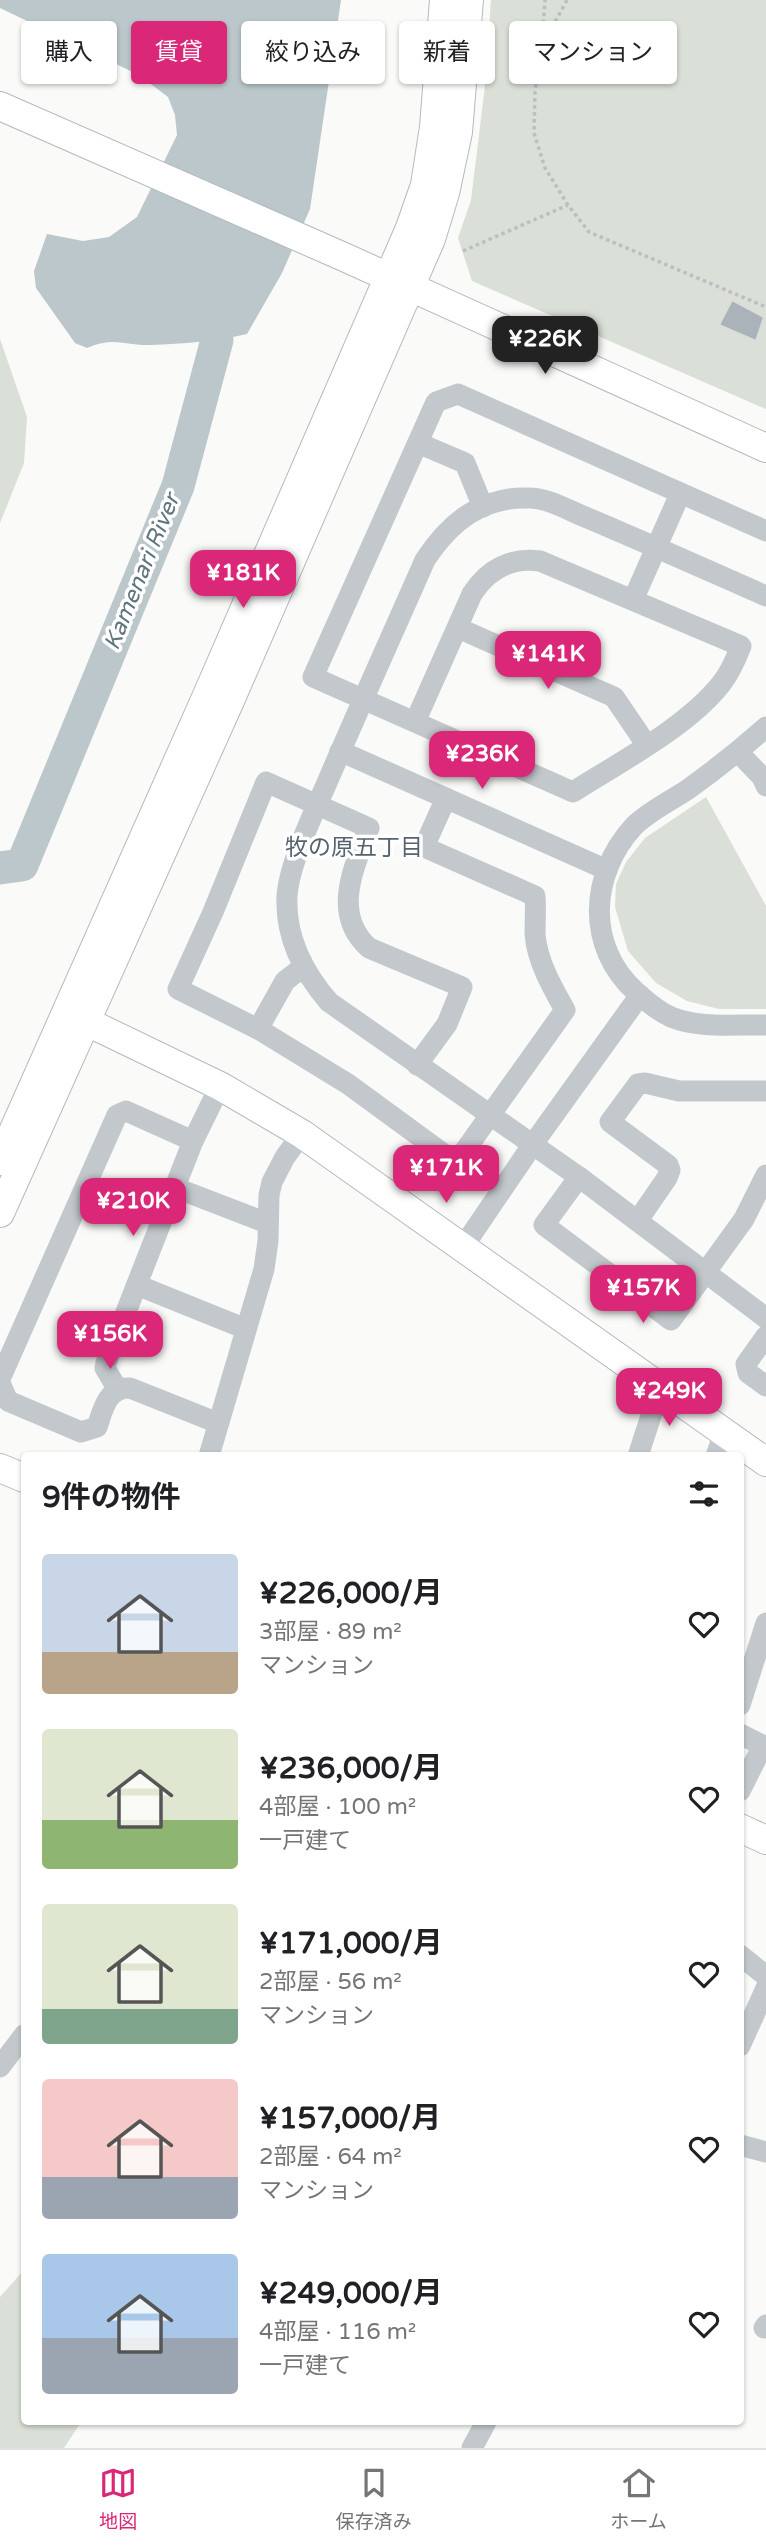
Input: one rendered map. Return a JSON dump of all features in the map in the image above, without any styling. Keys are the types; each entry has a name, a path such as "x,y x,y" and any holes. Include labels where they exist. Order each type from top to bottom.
{"street":[{"path":"0,1213 229,703 400,283 425,185 438,95 444,0"},
{"path":"0,1161 208,693 400,283 431,239 445,193 458,132 469,0"},
{"path":"0,106 344,257 766,448"},
{"path":"415,722 472,594 485,576 517,561 540,561 741,646 732,668 707,699 690,714 573,792 313,677 436,402 458,394 766,531"},
{"path":"418,443 465,463 483,507"},
{"path":"633,600 680,494"},
{"path":"766,595 538,498 509,499 464,516 448,528 425,560 317,806 287,894 294,947 303,967 329,1002 579,1177 766,1318"},
{"path":"458,628 614,697 646,744"},
{"path":"766,727 738,752 635,825 614,853 599,903 603,938 614,968 640,995 662,1012 686,1022 699,1024 766,1025"},
{"path":"340,751 607,870"},
{"path":"738,752 762,777 766,786"},
{"path":"417,1065 447,1024 461,987 369,948 359,939 349,910 349,881 369,828 266,782 178,989 258,1029 348,1084 456,1163 565,1010 548,981 540,956 535,936 535,896 424,847 446,798"},
{"path":"258,1029 285,981 303,967"},
{"path":"463,1247 640,995"},
{"path":"85,1021 220,1086 302,1135 660,1388 720,1445 739,1452"},
{"path":"638,1220 670,1170 668,1165 610,1122 638,1084 645,1083 679,1091 766,1091"},
{"path":"118,1390 105,1368 106,1363 193,1141 220,1086"},
{"path":"193,1141 126,1111 117,1115 0,1381 8,1401 81,1432 97,1427 108,1398 118,1390 130,1388 218,1423"},
{"path":"210,1452 264,1269 272,1182 285,1157 302,1135"},
{"path":"579,1177 544,1225 671,1320 744,1219 766,1175"},
{"path":"176,1188 268,1223"},
{"path":"137,1285 246,1329"},
{"path":"766,1336 746,1364 748,1373 766,1386"},
{"path":"639,1452 660,1388"},
{"path":"744,1454 766,1462"},
{"path":"0,1468 21,1477"},
{"path":"744,1692 766,1623"},
{"path":"744,1736 764,1746 744,1784"},
{"path":"744,1830 766,1840"},
{"path":"744,1958 766,1976"},
{"path":"744,2040 766,1988"},
{"path":"0,2067 21,2039"},
{"path":"744,2146 766,2152"},
{"path":"472,2448 484,2425"}],"path":[{"path":"544,21 545,0"},
{"path":"556,21 567,0"},
{"path":"536,84 534,133 545,168 589,232 766,307"},
{"path":"463,251 568,205"}],"shaded area":[{"path":"0,0 341,0 338,21 241,21 241,84 329,84 310,209 282,273 247,334 163,345 113,342 87,348 75,343 36,288 34,271 47,234 83,241 109,237 137,217 177,135 175,115 168,97 151,84 227,84 227,21 131,21 131,71 117,64 117,21 27,21 0,8"},
{"path":"491,0 766,0 766,409 472,281 458,238 471,200 485,84 495,84 495,21 490,21"},
{"path":"0,339 27,417 24,463 0,523"},
{"path":"706,797 766,906 766,1009 719,1009 687,1001 656,983 628,951 615,907 616,884 626,862 645,838"},
{"path":"21,2273 21,2425 79,2425 64,2448 0,2448 0,2297"}],"building":[{"path":"732,300 764,317 756,341 719,325"}],"waterway":[{"name":"Kamenari River","path":"0,868 22,865 178,486 217,340 204,298"}],"district":[{"name":"牧の原五丁目","path":"354,848"}]}
